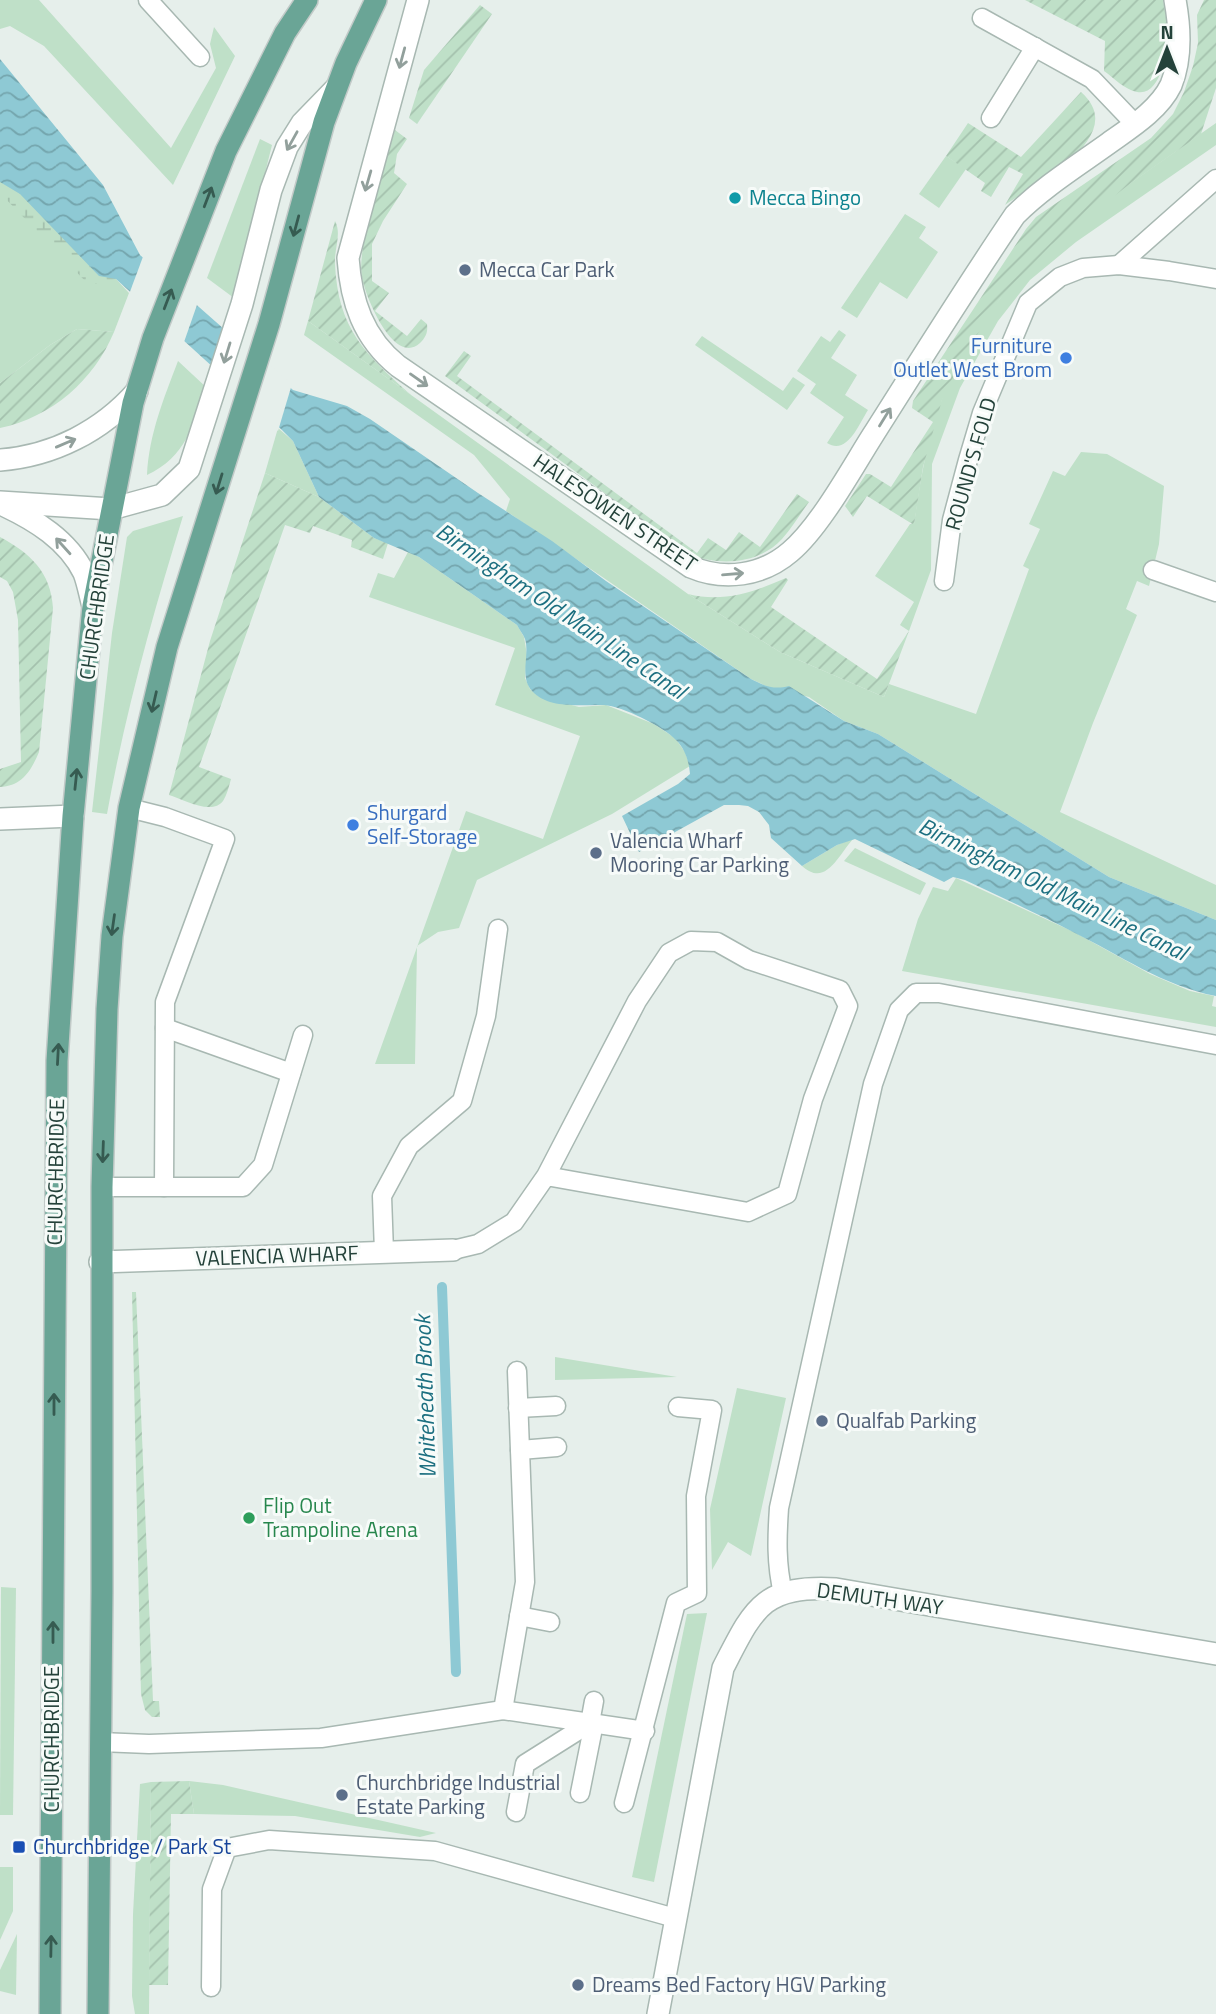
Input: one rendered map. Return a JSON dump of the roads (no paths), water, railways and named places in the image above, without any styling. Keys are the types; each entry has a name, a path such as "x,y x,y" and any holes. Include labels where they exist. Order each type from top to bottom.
{"main road":[{"name":"CHURCHBRIDGE","path":"50,2014 57,1061 72,816 93,606 135,397 153,338 226,151 285,33 307,0"},
{"path":"98,2014 100,1262 107,1009 112,936 129,808 167,647 269,324 335,89 376,0"}],"street":[{"name":"HALESOWEN STREET","path":"418,0 348,258 350,284 364,327 374,343 398,366 691,567 708,575 725,576 762,569 792,551 820,517 850,473 1015,215 1030,200 1135,124 1160,100 1174,76 1180,31 1175,0"},
{"path":"0,503 111,509 162,495 189,469 242,304 271,190 287,147 302,123 335,89"},
{"path":"0,460 40,454 75,439 100,426 135,397"},
{"path":"0,503 25,515 51,533 71,554 84,574 93,606"},
{"path":"0,819 72,816"},
{"name":"VALENCIA WHARF","path":"100,1262 453,1250"},
{"name":"DEMUTH WAY","path":"657,2014 723,1668 756,1609 773,1596 814,1588 836,1589 1216,1654"}],"lane":[{"path":"148,0 201,57"},
{"path":"982,18 1091,79 1135,124"},
{"path":"991,118 1035,47"},
{"path":"1119,265 1216,178"},
{"name":"ROUND'S FOLD","path":"944,581 952,520 982,413 1028,303 1060,277 1083,268 1119,265 1216,279"},
{"path":"1153,570 1216,592"},
{"path":"129,808 166,817 225,839 165,1002 164,1187"},
{"path":"384,1252 382,1196 409,1146 462,1101 486,1016 498,929"},
{"path":"453,1250 478,1244 514,1222 545,1176 637,1001 668,953 691,942 717,942 750,960 840,989 848,1006 813,1099 787,1194 748,1212 545,1176"},
{"path":"783,1592 776,1543 779,1508 873,1084 899,1010 916,993 939,993 1216,1045"},
{"path":"165,1028 291,1073"},
{"path":"102,1187 243,1187 262,1165 303,1035"},
{"path":"503,1710 525,1582 517,1371"},
{"path":"519,1408 556,1406"},
{"path":"624,1803 677,1603 697,1593 696,1496 712,1410 678,1407"},
{"path":"520,1450 557,1447"},
{"path":"519,1616 550,1622"},
{"path":"580,1793 594,1701"},
{"path":"100,1742 149,1744 321,1738 503,1710 645,1731"},
{"path":"516,1812 525,1764 592,1723"},
{"path":"211,1987 212,1889 227,1848 269,1840 435,1851 675,1918"}],"water":[{"name":"Birmingham Old Main Line Canal","path":"0,59 103,185 140,255 293,390 347,406 370,419 751,679 770,687 789,686 844,721 878,734 1109,877 1216,920 1216,996 1178,985 1142,969 1060,925 965,880 953,877 944,882 855,839 837,845 802,866 771,838 769,825 759,812 748,806 724,805 639,852 622,816 678,784 690,774 686,755 679,744 653,723 621,709 604,705 557,704 539,697 532,691 526,679 525,639 517,625 419,557 374,538 319,497 293,441 282,430 116,279 99,276 20,194 0,182"}],"waterway":[{"name":"Whiteheath Brook","path":"442,1287 456,1672"}],"place":[{"name":"Mecca Bingo","path":"735,198"},
{"name":"Mecca Car Park","path":"465,270"},
{"name":"Furniture Outlet West Brom","path":"1066,358"},
{"name":"Shurgard Self-Storage","path":"353,825"},
{"name":"Valencia Wharf Mooring Car Parking","path":"596,853"},
{"name":"Qualfab Parking","path":"822,1421"},
{"name":"Flip Out Trampoline Arena","path":"249,1518"},
{"name":"Churchbridge Industrial Estate Parking","path":"342,1795"},
{"name":"Churchbridge / Park St","path":"19,1847"},
{"name":"Dreams Bed Factory HGV Parking","path":"578,1985"}]}
